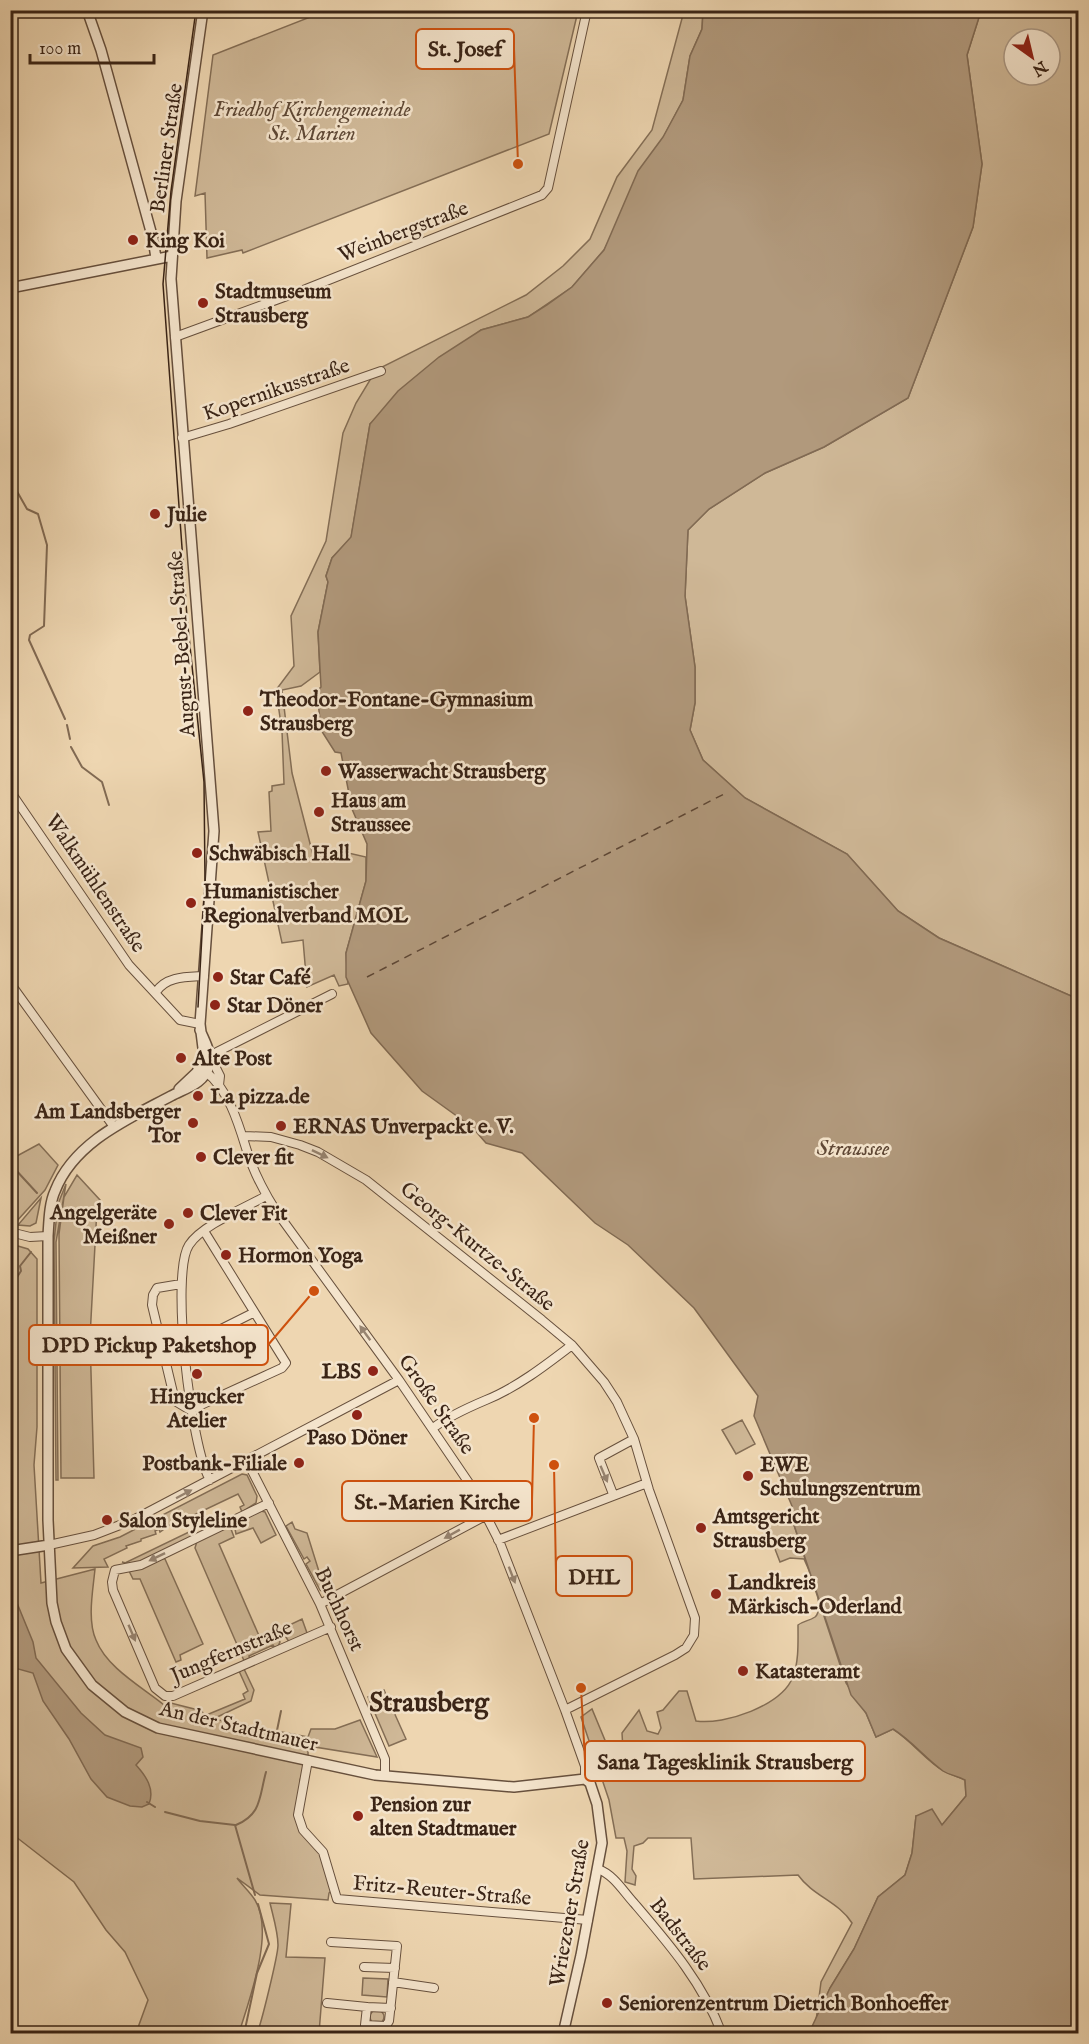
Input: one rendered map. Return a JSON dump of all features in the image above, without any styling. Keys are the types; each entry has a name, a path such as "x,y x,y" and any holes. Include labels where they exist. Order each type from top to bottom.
{"street":[{"path":"87,10 153,238 156,258"},
{"name":"Berliner Straße","path":"172,256 176,201 203,10"},
{"name":"Weinbergstraße","path":"175,337 306,289 542,195 548,188 587,10"},
{"path":"10,288 172,256"},
{"name":"August-Bebel-Straße","path":"172,256 182,438 214,831 200,1027 206,1057 206,1072"},
{"name":"Kopernikusstraße","path":"182,438 239,421 381,371"},
{"name":"Walkmühlenstraße","path":"10,791 122,956 180,1020 200,1027"},
{"path":"156,992 162,985 179,978 204,976"},
{"path":"10,983 114,1127"},
{"path":"173,1095 197,1072 206,1057 332,994"},
{"name":"Große Straße","path":"206,1057 220,1076 219,1085"},
{"path":"173,1095 198,1083 206,1072"},
{"name":"Große Straße","path":"206,1072 219,1085 244,1136 246,1148 266,1196 288,1230 433,1428 487,1515 585,1766"},
{"name":"An der Stadtmauer","path":"173,1095 114,1127 78,1155 60,1181 52,1201 48,1236 49,1545 52,1603 59,1634 83,1675 125,1712 165,1730 308,1760 386,1776 514,1787 585,1779"},
{"name":"Georg-Kurtze-Straße","path":"244,1136 271,1137 300,1144 366,1180 572,1345 611,1390 639,1451 647,1482 695,1617 694,1635 686,1648 665,1662 565,1710"},
{"path":"210,1480 201,1460 190,1410 184,1339 182,1284 184,1255 190,1243 204,1231 266,1196"},
{"path":"190,1410 282,1368 286,1363 204,1231"},
{"path":"10,1232 30,1237 48,1236"},
{"path":"182,1284 157,1288 153,1295 152,1305 173,1396 190,1410"},
{"path":"184,1339 205,1337 253,1313"},
{"path":"433,1428 540,1367 572,1345"},
{"path":"10,1551 49,1545 107,1531 248,1461 399,1380"},
{"path":"613,1494 600,1458 634,1439"},
{"name":"Buchhorst","path":"248,1461 331,1627 385,1759 386,1776"},
{"path":"498,1540 647,1482"},
{"name":"Jungfernstraße","path":"268,1503 141,1565 120,1567 113,1575 113,1590 158,1692 165,1696 173,1696 331,1627"},
{"path":"320,1604 487,1515"},
{"name":"Fritz-Reuter-Straße","path":"308,1760 298,1815 303,1830 323,1852 337,1899 588,1920"},
{"name":"Wriezener Straße","path":"562,2034 588,1920 602,1831 594,1794 590,1783 585,1779 585,1766"},
{"name":"Badstraße","path":"597,1869 614,1879 670,1944 708,2000 722,2034"},
{"path":"331,1942 397,1946 391,2008 386,2026 364,2029 367,2007"},
{"path":"364,1967 395,1968"},
{"path":"393,1982 434,1988"},
{"path":"327,2003 391,2008"}],"green space":[{"name":"Friedhof Kirchengemeinde St. Marien","path":"328,10 578,11 549,134 243,253 242,250 207,258 205,193 195,196 213,55"},
{"path":"684,11 703,11 702,29 690,56 683,100 604,250 572,287 528,317 481,330 370,424 351,538 332,558 326,576 328,582 318,632 320,672 301,686 282,690 292,773 314,859 344,852 366,857 366,881 346,953 348,984 339,986 334,975 307,987 303,940 282,943 258,832 271,831 269,792 272,791 272,786 284,784 282,731 276,690 294,666 291,616 326,541 343,433 356,403 376,370 526,295 563,266 590,239 617,177 652,130"},
{"path":"981,11 1078,11 1078,999 939,938 898,911 847,854 745,798 703,760 690,730 695,703 695,667 685,596 688,530 709,509 765,473 824,447 908,398 973,227 982,164 967,55"},
{"path":"39,1144 58,1165 45,1190 15,1223 11,1221 11,1148 17,1156"},
{"path":"77,1175 100,1200 97,1208 90,1337 94,1478 61,1478 59,1234 64,1197"},
{"path":"66,1184 56,1242 58,1480 56,1480 54,1241 58,1204"},
{"path":"41,1198 36,1223 30,1226 18,1225"},
{"path":"11,1244 28,1249 37,1259 37,1427 34,1465 41,1583 95,1569 91,1614 93,1632 101,1650 117,1668 164,1705 167,1702 202,1711 204,1716 245,1699 243,1694 248,1691 239,1671 244,1669 254,1690 251,1701 213,1719 308,1737 311,1729 335,1729 360,1720 377,1757 308,1746 308,1759 300,1780 300,1825 319,1846 333,1889 329,1893 328,1900 260,1895 237,1878 255,1900 262,1930 254,1985 239,2033 136,2033 148,2000 125,1952 106,1930 74,1882 11,1833"},
{"path":"742,1420 755,1444 736,1454 722,1430"},
{"path":"242,1474 247,1475 257,1496 256,1503 242,1512 240,1507 244,1505 238,1494 126,1546 127,1548 104,1559 108,1567 73,1568 93,1546 120,1537"},
{"path":"261,1511 265,1512 276,1535 261,1543 253,1528 236,1534 234,1524"},
{"path":"790,1513 809,1570 804,1559 790,1558 780,1562 765,1523"},
{"path":"292,1522 295,1529 307,1533 326,1594 320,1590 306,1564 310,1561 307,1557 304,1559 286,1526"},
{"path":"223,1528 231,1529 234,1537 219,1544 260,1638 275,1632 280,1642 276,1650 273,1645 249,1656 250,1660 245,1663 195,1548 197,1541"},
{"path":"193,1530 195,1535 134,1565 125,1563"},
{"path":"162,1558 165,1559 203,1644 180,1655 181,1660 176,1662 140,1579 133,1579 129,1571"},
{"path":"817,1595 846,1683 866,1713 876,1737 893,1729 937,1767 965,1780 966,1796 942,1825 916,1816 912,1853 905,1875 878,1897 854,1949 830,1988 816,2021 821,1982 852,1923 847,1916 798,1875 694,1879 691,1838 648,1838 643,1843 634,1846 632,1869 636,1876 635,1885 625,1882 627,1851 624,1838 616,1838 609,1800 581,1717 592,1709 612,1757 613,1754 623,1750 622,1733 639,1710 647,1731 658,1734 661,1728 657,1712 663,1710 679,1691 687,1691 696,1721 722,1720 765,1705 787,1687 793,1677 797,1658 798,1625 815,1617 819,1606"},
{"path":"302,1619 307,1633 289,1642 281,1629"},
{"path":"384,1690 406,1739 389,1746 368,1697"},
{"path":"270,1903 291,1904 286,1957 325,1958 319,2033 257,2033 278,1945"},
{"path":"363,1978 388,1979 387,1997 362,1995"},
{"path":"374,2010 380,2010 384,2017 380,2024 374,2024 370,2020 370,2014"}],"water":[{"name":"Straussee","path":"703,11 981,11 967,55 982,164 973,227 908,398 824,447 765,473 709,509 688,530 685,596 695,667 695,703 690,730 703,760 745,798 847,854 898,911 939,938 1078,999 1078,2033 809,2033 830,1988 854,1949 878,1897 905,1875 912,1853 916,1816 932,1809 942,1825 966,1796 965,1780 943,1771 893,1729 876,1737 866,1713 851,1695 790,1513 792,1506 754,1416 758,1396 694,1308 628,1245 595,1223 522,1153 486,1143 472,1127 422,1091 371,1033 346,977 346,953 366,881 367,844 352,809 341,753 335,752 321,730 317,691 321,687 318,632 328,582 326,576 332,558 351,537 370,424 398,391 439,357 481,330 528,317 547,305 572,287 604,250 638,171 663,137 683,100 690,56 702,29"},
{"path":"10,1586 33,1642 36,1658 81,1713 105,1735 141,1748 143,1757 136,1765 150,1788 149,1804 142,1807 130,1806 107,1797 91,1779 69,1739 43,1701 33,1673 11,1667 13,1646"}],"waterway":[{"path":"10,479 27,509 38,514 47,545 44,626 30,635 29,640 65,719"},
{"path":"67,725 70,739"},
{"path":"71,747 82,767 102,782 109,805"},
{"path":"14,1168 37,1193"},
{"path":"10,1288 21,1271 20,1266 31,1252"},
{"path":"275,1740 281,1711"},
{"path":"236,1825 251,1816 255,1810 266,1772"},
{"path":"147,1802 155,1807"},
{"path":"165,1812 200,1821 235,1825 255,1895"},
{"path":"244,2034 257,1973 269,1944 258,1904"}],"ferry route":[{"path":"367,977 726,793"}],"tram line":[{"path":"196,10 171,191 163,284 187,617 204,782 205,880 198,1007"}],"place":[{"name":"St. Josef","path":"518,164"},
{"name":"King Koi","path":"133,240"},
{"name":"Stadtmuseum Strausberg","path":"203,303"},
{"name":"Julie","path":"155,514"},
{"name":"Theodor-Fontane-Gymnasium Strausberg","path":"248,711"},
{"name":"Wasserwacht Strausberg","path":"326,771"},
{"name":"Haus am Straussee","path":"319,812"},
{"name":"Schwäbisch Hall","path":"197,853"},
{"name":"Humanistischer Regionalverband MOL","path":"191,903"},
{"name":"Star Café","path":"218,977"},
{"name":"Star Döner","path":"215,1005"},
{"name":"Alte Post","path":"181,1058"},
{"name":"La pizza.de","path":"198,1096"},
{"name":"Am Landsberger Tor","path":"193,1123"},
{"name":"ERNAS Unverpackt e. V.","path":"281,1126"},
{"name":"Clever fit","path":"201,1157"},
{"name":"Clever Fit","path":"188,1213"},
{"name":"Angelgeräte Meißner","path":"169,1224"},
{"name":"Hormon Yoga","path":"226,1255"},
{"name":"DPD Pickup Paketshop","path":"314,1291"},
{"name":"LBS","path":"373,1371"},
{"name":"Hingucker Atelier","path":"197,1374"},
{"name":"Paso Döner","path":"357,1415"},
{"name":"St.-Marien Kirche","path":"534,1418"},
{"name":"Postbank-Filiale","path":"299,1463"},
{"name":"DHL","path":"554,1465"},
{"name":"EWE Schulungszentrum","path":"748,1476"},
{"name":"Salon Styleline","path":"107,1520"},
{"name":"Amtsgericht Strausberg","path":"701,1528"},
{"name":"Landkreis Märkisch-Oderland","path":"716,1594"},
{"name":"Katasteramt","path":"743,1671"},
{"name":"Sana Tagesklinik Strausberg","path":"581,1688"},
{"name":"Pension zur alten Stadtmauer","path":"358,1816"},
{"name":"Seniorenzentrum Dietrich Bonhoeffer","path":"607,2003"}],"district":[{"name":"Strausberg","path":"429,1702"}]}
